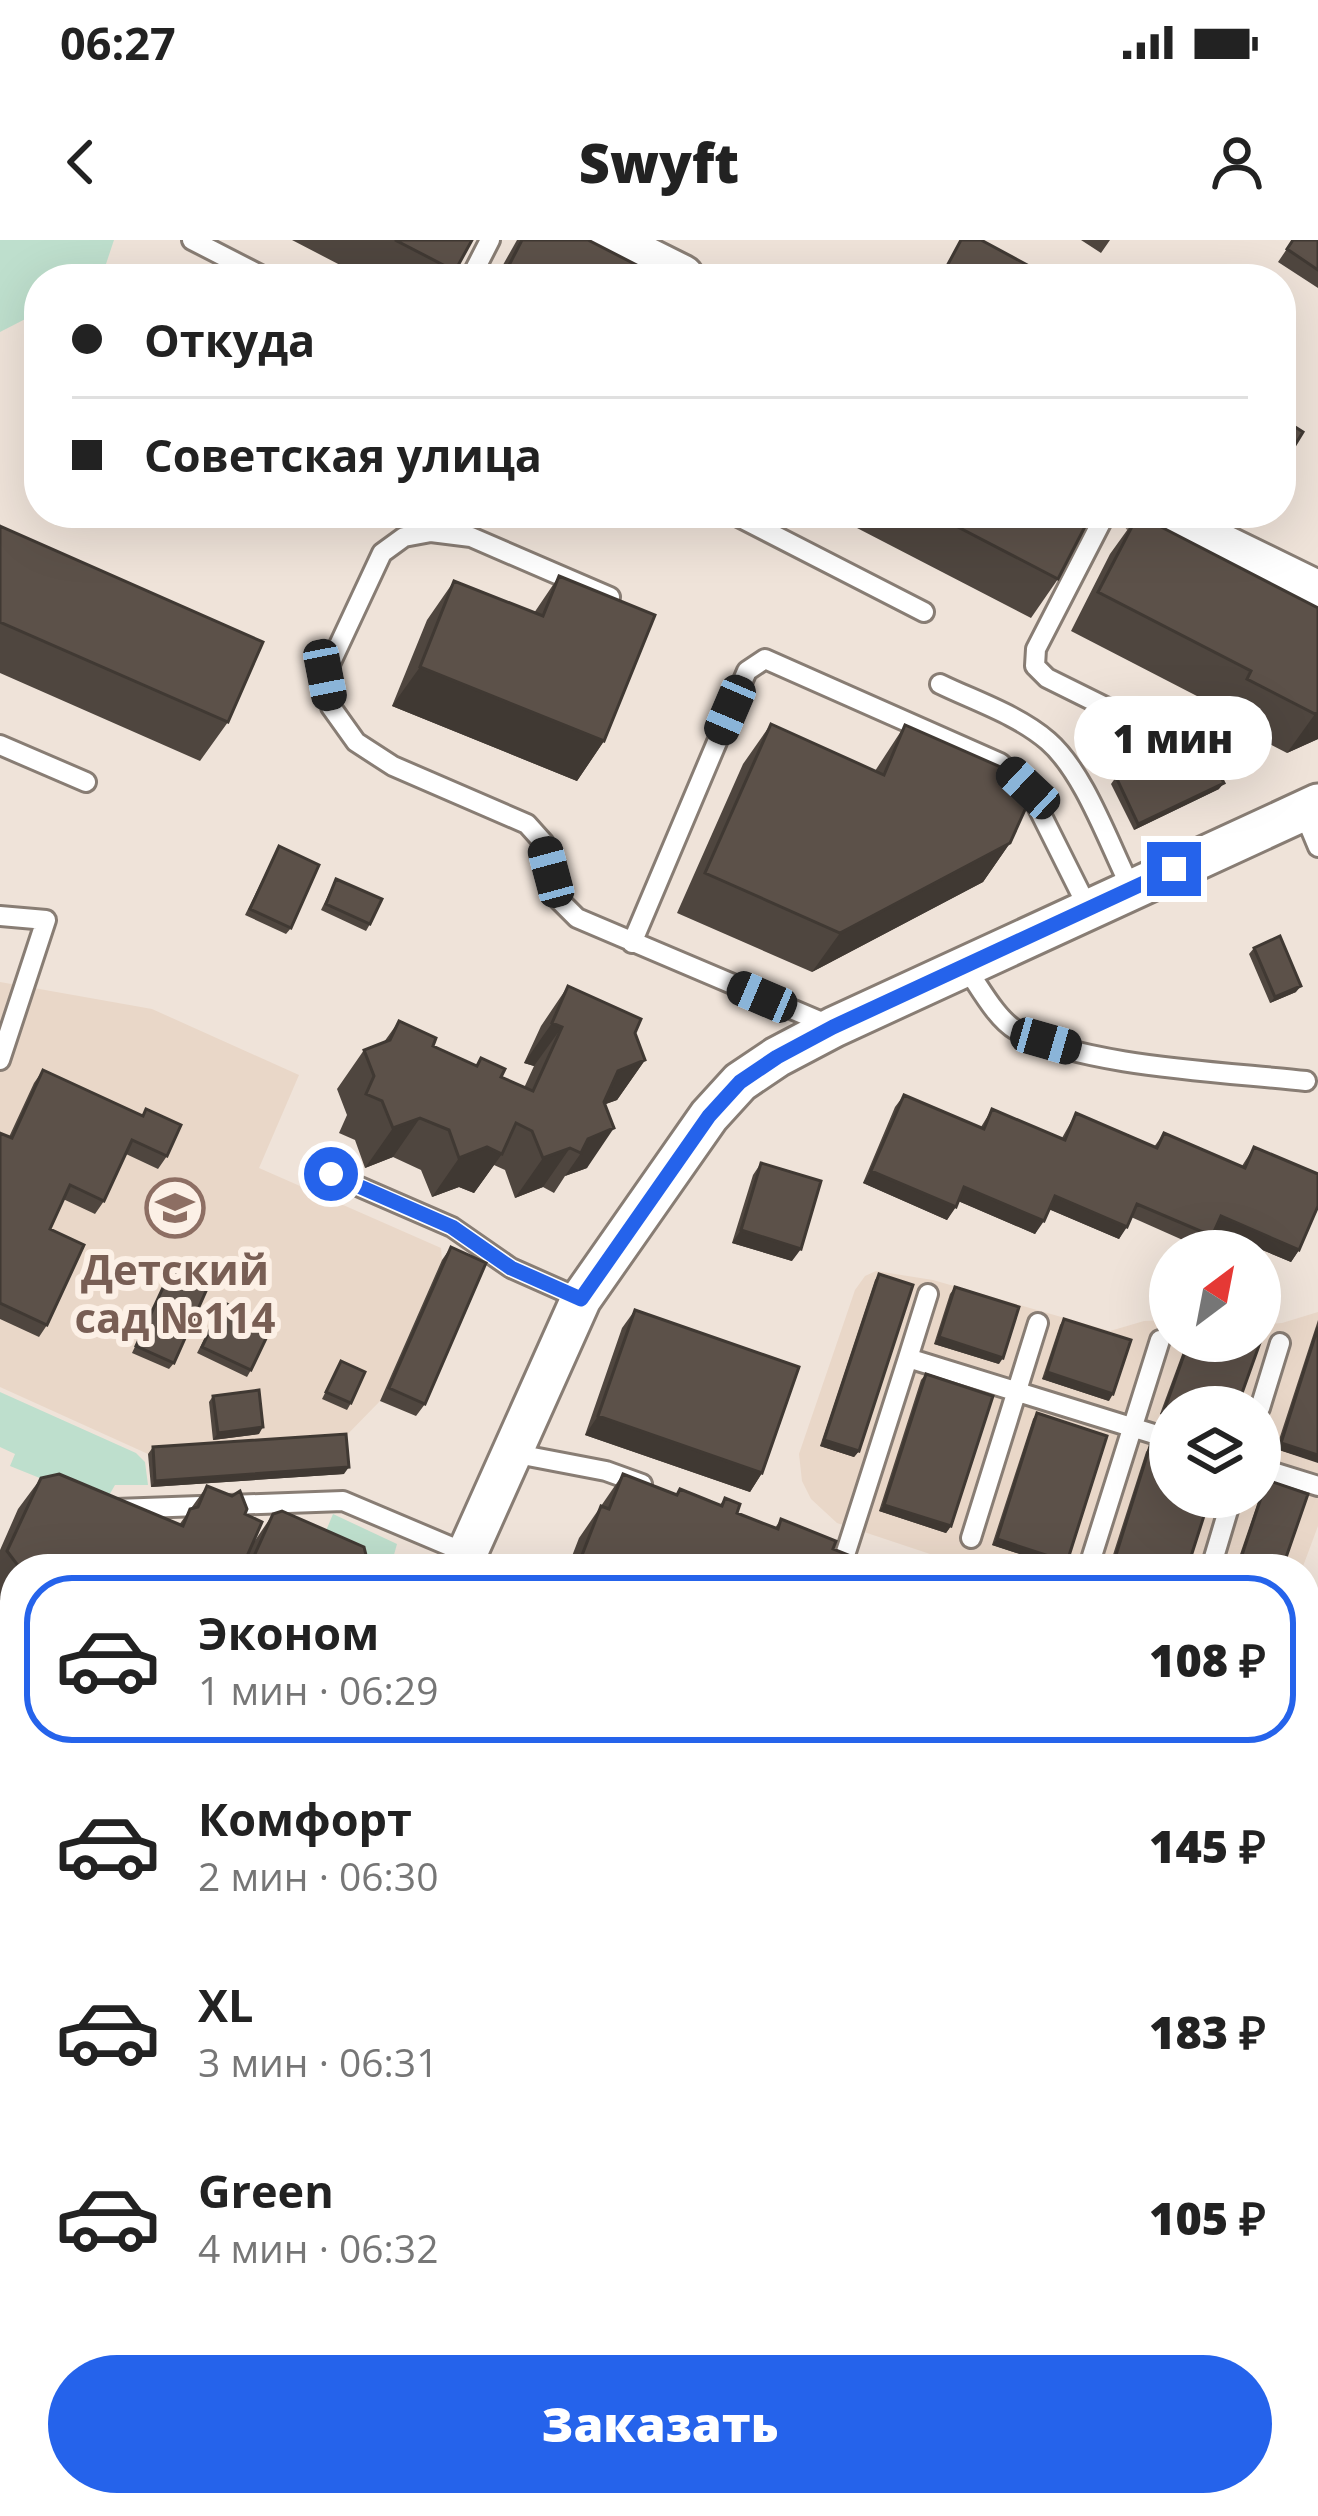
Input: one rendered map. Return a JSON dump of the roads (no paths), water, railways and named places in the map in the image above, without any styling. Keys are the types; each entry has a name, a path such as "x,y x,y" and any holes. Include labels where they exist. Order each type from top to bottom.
{"street":[{"path":"602,240 650,264"},
{"path":"1179,528 1318,596"},
{"path":"466,1554 581,1299 709,1116 740,1082 833,1027 1131,888 1313,820"}],"lane":[{"path":"192,240 239,264"},
{"path":"760,528 924,612"},
{"path":"1098,528 1036,649 1035,666 1047,678 1168,739"},
{"path":"610,597 471,537 430,532 404,537 382,553 325,675 331,707 356,742 393,766 527,824 544,843 560,900 577,918 833,1027"},
{"path":"632,943 747,671 765,659 1000,763 1028,788 1088,908"},
{"path":"940,684 1015,719 1066,758 1131,888"},
{"path":"0,745 86,782"},
{"path":"0,916 46,920 0,1060"},
{"path":"964,965 1012,1029 1046,1041 1098,1056 1306,1082"},
{"path":"331,1174 452,1227 511,1268 581,1299"},
{"path":"856,1554 928,1294"},
{"path":"971,1538 1038,1323"},
{"path":"908,1358 1149,1432"},
{"path":"1093,1554 1153,1362"},
{"path":"509,1453 605,1471 671,1494"},
{"path":"1281,1475 1318,1486"},
{"path":"106,1509 343,1501 449,1554"},
{"path":"1214,1554 1225,1518"},
{"path":"824,1548 841,1554"}],"place":[{"name":"Детский сад №114","path":"175,1208"}]}
